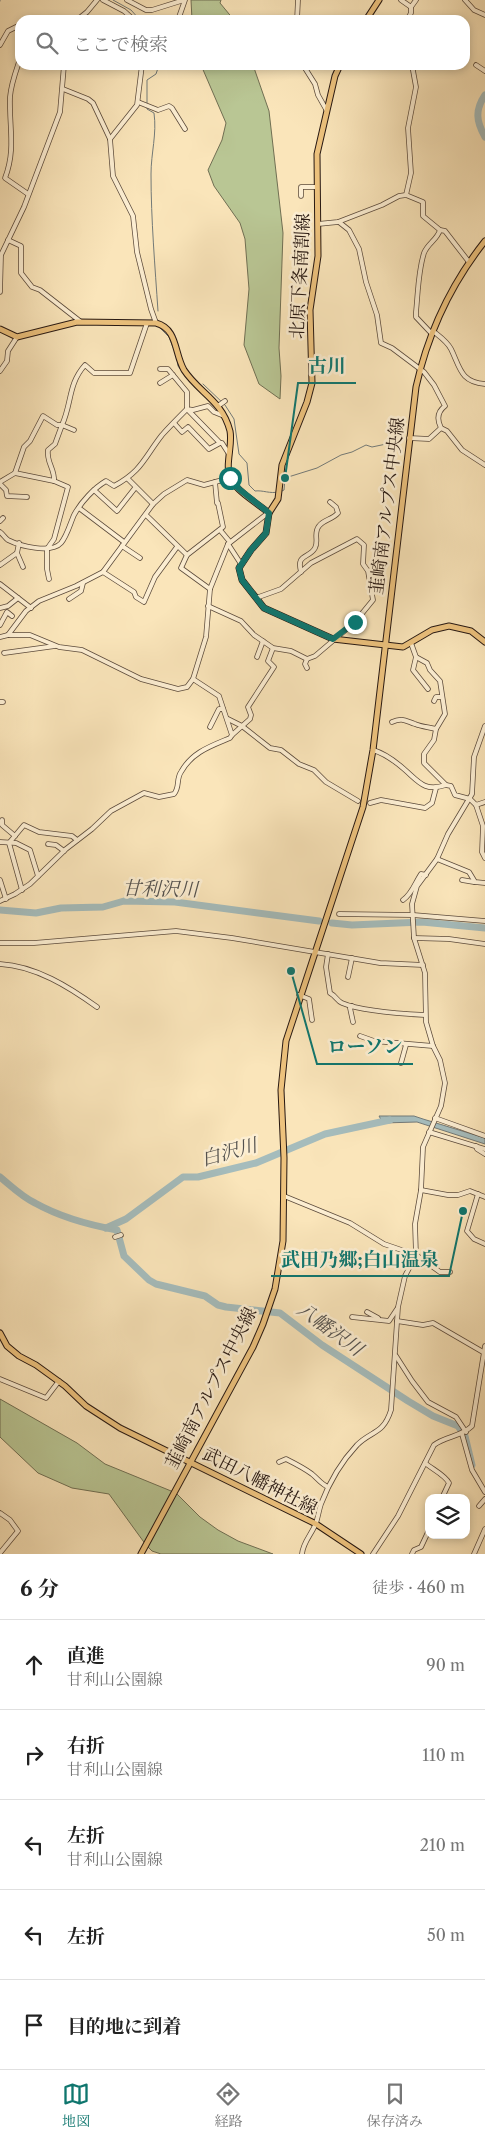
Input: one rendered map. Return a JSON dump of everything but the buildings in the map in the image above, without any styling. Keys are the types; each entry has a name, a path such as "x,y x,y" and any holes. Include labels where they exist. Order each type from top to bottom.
{"main road":[{"path":"369,15 379,0"},
{"name":"北原下条南割線","path":"241,564 266,533 269,513 278,499 282,465 307,402 312,383 310,310 318,256 317,154 339,70"},
{"name":"韮崎南アルプス中央線","path":"141,1554 263,1324 274,1289 284,1241 284,1158 281,1090 286,1041 314,951 363,807 372,750 409,438 420,369 432,332 448,298 469,262 485,241"},
{"path":"0,330 17,337 56,326 81,322 156,323 170,331 185,371 219,405 224,416 231,441 230,478 239,489 269,513"},
{"path":"241,564 239,568 242,580 264,608 333,639 404,647 432,630 449,626 471,631 485,642"},
{"name":"武田八幡神社線","path":"0,1333 6,1346 59,1381 86,1406 120,1428 316,1524 361,1554"}],"street":[{"path":"84,15 97,0"},
{"path":"103,0 124,10 129,15"},
{"path":"127,0 146,10 152,10 184,0"},
{"path":"180,15 184,0"},
{"path":"297,15 298,0"},
{"path":"401,0 411,6"},
{"path":"410,15 411,6 416,0"},
{"path":"465,0 474,10 485,15"},
{"path":"0,46 8,31 15,27"},
{"path":"476,65 485,71"},
{"path":"16,70 11,87 9,123 12,146 11,162 5,178 28,194"},
{"path":"0,292 0,262 60,112 64,70"},
{"path":"110,139 138,102 141,70"},
{"path":"306,70 327,110"},
{"path":"406,195 411,174 408,128 416,87 413,70"},
{"path":"63,89 88,99 93,103 110,139 113,176 133,216 137,252 156,323"},
{"path":"138,102 158,110 169,106 185,129"},
{"path":"301,196 301,187 317,187"},
{"path":"318,224 339,222 399,196 406,195 423,202 423,216 440,230 445,231 469,262"},
{"path":"339,222 349,230 359,249 366,282 377,315 380,341 420,369 434,385 445,406 440,410 438,419 441,428"},
{"path":"440,230 437,238 425,252 420,272 416,316 450,348 457,367 463,374 471,380 485,384"},
{"path":"8,240 21,246 21,273 32,287 40,290 81,322"},
{"path":"0,322 0,330"},
{"path":"54,481 54,473 48,462 47,454 48,450 58,440 69,408 76,374 85,365 94,374 130,374 148,323"},
{"path":"0,371 7,361 8,351 17,337"},
{"path":"0,532 7,540 44,550 59,545 79,508 94,490 106,480 114,486 128,479 146,460 161,436 187,408 187,392 168,369 160,369"},
{"path":"160,383 173,375"},
{"path":"219,405 225,401"},
{"path":"187,408 193,410 208,406 214,412 224,416"},
{"path":"187,408 222,443 230,456"},
{"path":"27,497 7,496 6,490 0,483 15,473 24,447 30,441 43,416 56,425 62,425 74,430"},
{"path":"174,423 184,437"},
{"path":"182,432 188,426 209,449 220,443"},
{"path":"409,438 429,439 441,428"},
{"path":"441,428 447,430 462,450 485,465"},
{"path":"15,473 54,481 68,487 54,539 48,549 47,569 49,579"},
{"path":"8,635 39,601 104,572 142,517 146,515 153,504 164,494 187,480 199,485 230,478"},
{"path":"128,479 153,504"},
{"path":"210,589 181,568 187,555 223,527 215,482"},
{"path":"94,490 117,511 135,488"},
{"path":"301,572 300,561 302,557 313,552 316,546 316,530 323,521 331,519 338,513 336,507 330,502"},
{"path":"79,508 140,558"},
{"path":"0,637 30,635 57,646 82,650 141,679 178,689 187,687 193,679 206,637 210,589 229,543 269,513"},
{"path":"146,515 187,555"},
{"path":"220,530 241,564"},
{"path":"208,606 241,621 254,635 273,648 291,651 307,659 315,656 355,622 373,600 368,571 363,564 364,545 357,539 311,563 281,590 256,598"},
{"path":"19,543 17,553 23,567"},
{"path":"104,572 134,592 136,597 144,602 155,577 177,547"},
{"path":"0,565 17,553"},
{"path":"69,599 81,592 83,583"},
{"path":"0,584 31,608"},
{"path":"0,608 8,606 18,598"},
{"path":"0,625 7,612 12,616"},
{"path":"257,657 263,641"},
{"path":"411,643 416,657 413,670 428,689"},
{"path":"4,653 57,646"},
{"path":"0,901 22,890 111,811 144,793 159,797 174,794 178,789 178,780 181,772 199,752 230,738 251,715 248,707 274,667 268,661 273,648"},
{"path":"416,657 427,663 430,670 440,681 445,714 436,729 434,740 424,754 424,763 446,785 451,786 455,795 470,799 476,805 483,826 482,852 485,858"},
{"path":"307,659 305,664 307,668"},
{"path":"193,679 219,696 232,735"},
{"path":"434,701 436,697 442,697"},
{"path":"210,726 219,709 223,709"},
{"path":"228,719 242,726 270,748 281,750 299,764 314,770 326,782 358,801"},
{"path":"392,722 398,719 408,720 415,724 436,729"},
{"path":"302,1554 303,1548 316,1524 328,1487 359,1443 375,1434 386,1423 391,1410 398,1307 405,1276 416,1256 415,1224 421,1190 423,1147 441,1106 445,1083 440,1060 433,1046 426,1015 426,984 423,965 414,938 414,895 437,859 448,834 470,799 473,788 474,757 485,726"},
{"path":"372,750 404,769 417,783 436,788 446,785"},
{"path":"370,803 381,800 425,808 432,804 436,788"},
{"path":"476,805 485,802"},
{"path":"2,820 2,824 15,836"},
{"path":"9,843 24,825 39,832 72,836 77,840"},
{"path":"0,842 16,843 30,850 38,876"},
{"path":"9,843 22,890"},
{"path":"48,844 56,845 65,850"},
{"path":"437,859 462,868 468,872 475,882"},
{"path":"403,900 409,896 421,874 426,875"},
{"path":"0,880 6,898"},
{"path":"462,880 485,882"},
{"path":"339,914 413,915 485,921"},
{"path":"0,943 34,943 176,931 398,965 423,965"},
{"path":"414,938 449,939 485,944"},
{"path":"328,954 326,967 330,993 339,1002 352,1006 426,1015"},
{"path":"348,978 352,958"},
{"path":"0,964 13,965 46,976 98,1007"},
{"path":"300,995 309,998 312,1020"},
{"path":"352,1006 350,1013 353,1022"},
{"path":"360,1036 374,1041 433,1046"},
{"path":"401,1063 406,1045"},
{"path":"435,1119 485,1136"},
{"path":"429,1132 485,1149"},
{"path":"476,1146 477,1149 485,1154"},
{"path":"421,1190 448,1195 458,1195 470,1191 485,1197"},
{"path":"478,1194 467,1231 474,1239 485,1244"},
{"path":"284,1196 350,1223 384,1244 416,1256 440,1272 450,1272"},
{"path":"115,1237 120,1235"},
{"path":"352,1317 389,1321 398,1307"},
{"path":"367,1312 383,1321"},
{"path":"397,1321 423,1326 433,1323 484,1353"},
{"path":"373,1554 398,1516 425,1462 438,1442 464,1433 472,1426 485,1346"},
{"path":"395,1354 428,1402 456,1417 464,1433 472,1470 485,1492"},
{"path":"0,1379 46,1398 59,1381"},
{"path":"279,1462 286,1459 290,1461 328,1487"},
{"path":"425,1462 449,1482 444,1494"},
{"path":"479,1506 485,1499"},
{"path":"0,1513 10,1520 18,1531 0,1553"},
{"path":"474,1554 485,1529"},
{"path":"412,1554 414,1550 421,1547 425,1538"}],"green space":[{"path":"191,0 221,0 220,3 230,15 192,15"},
{"path":"203,70 255,70 269,111 283,233 279,348 280,399 259,384 244,345 249,289 245,239 240,223 214,186 208,170 222,140 226,123"},
{"path":"0,1399 77,1443 105,1464 176,1493 200,1517 218,1530 238,1541 273,1554 161,1554 152,1551 109,1494 72,1488 38,1473 0,1437"}],"water":[{"path":"379,1116 414,1116 485,1138 485,1144 417,1122 383,1123"}],"waterway":[{"path":"113,0 131,10 136,15"},
{"path":"157,70 156,74 147,80 147,109 154,113 155,121 151,191 158,311"},
{"path":"485,95 478,111 478,121 485,137"},
{"path":"159,327 169,337 174,350"},
{"path":"177,358 178,366 186,377"},
{"path":"203,384 225,405 234,419 239,454 247,463 249,485 255,491 278,492"},
{"path":"282,491 284,490 285,478 317,468 341,455 366,445 372,447 391,443"},
{"name":"甘利沢川","path":"0,910 36,913 61,908 103,907 124,901 175,902 319,921"},
{"name":"甘利沢川","path":"332,923 352,925 422,922 485,928"},
{"name":"白沢川","path":"106,1228 126,1219 183,1177 198,1177 256,1163 325,1134 390,1120"},
{"name":"八幡沢川","path":"0,1177 26,1198 45,1208 75,1220 117,1230 124,1256 149,1280 156,1284 205,1296 218,1305 226,1307 280,1313 322,1345 408,1401 433,1416 458,1426 465,1436 472,1465"}],"place":[{"name":"古川","path":"285,478"},
{"name":"ローソン","path":"291,971"},
{"name":"武田乃郷;白山温泉","path":"463,1211"}],"route":[{"path":"230,478 239,489 269,513 266,533 239,568 242,580 264,608 333,639 355,622"}]}
